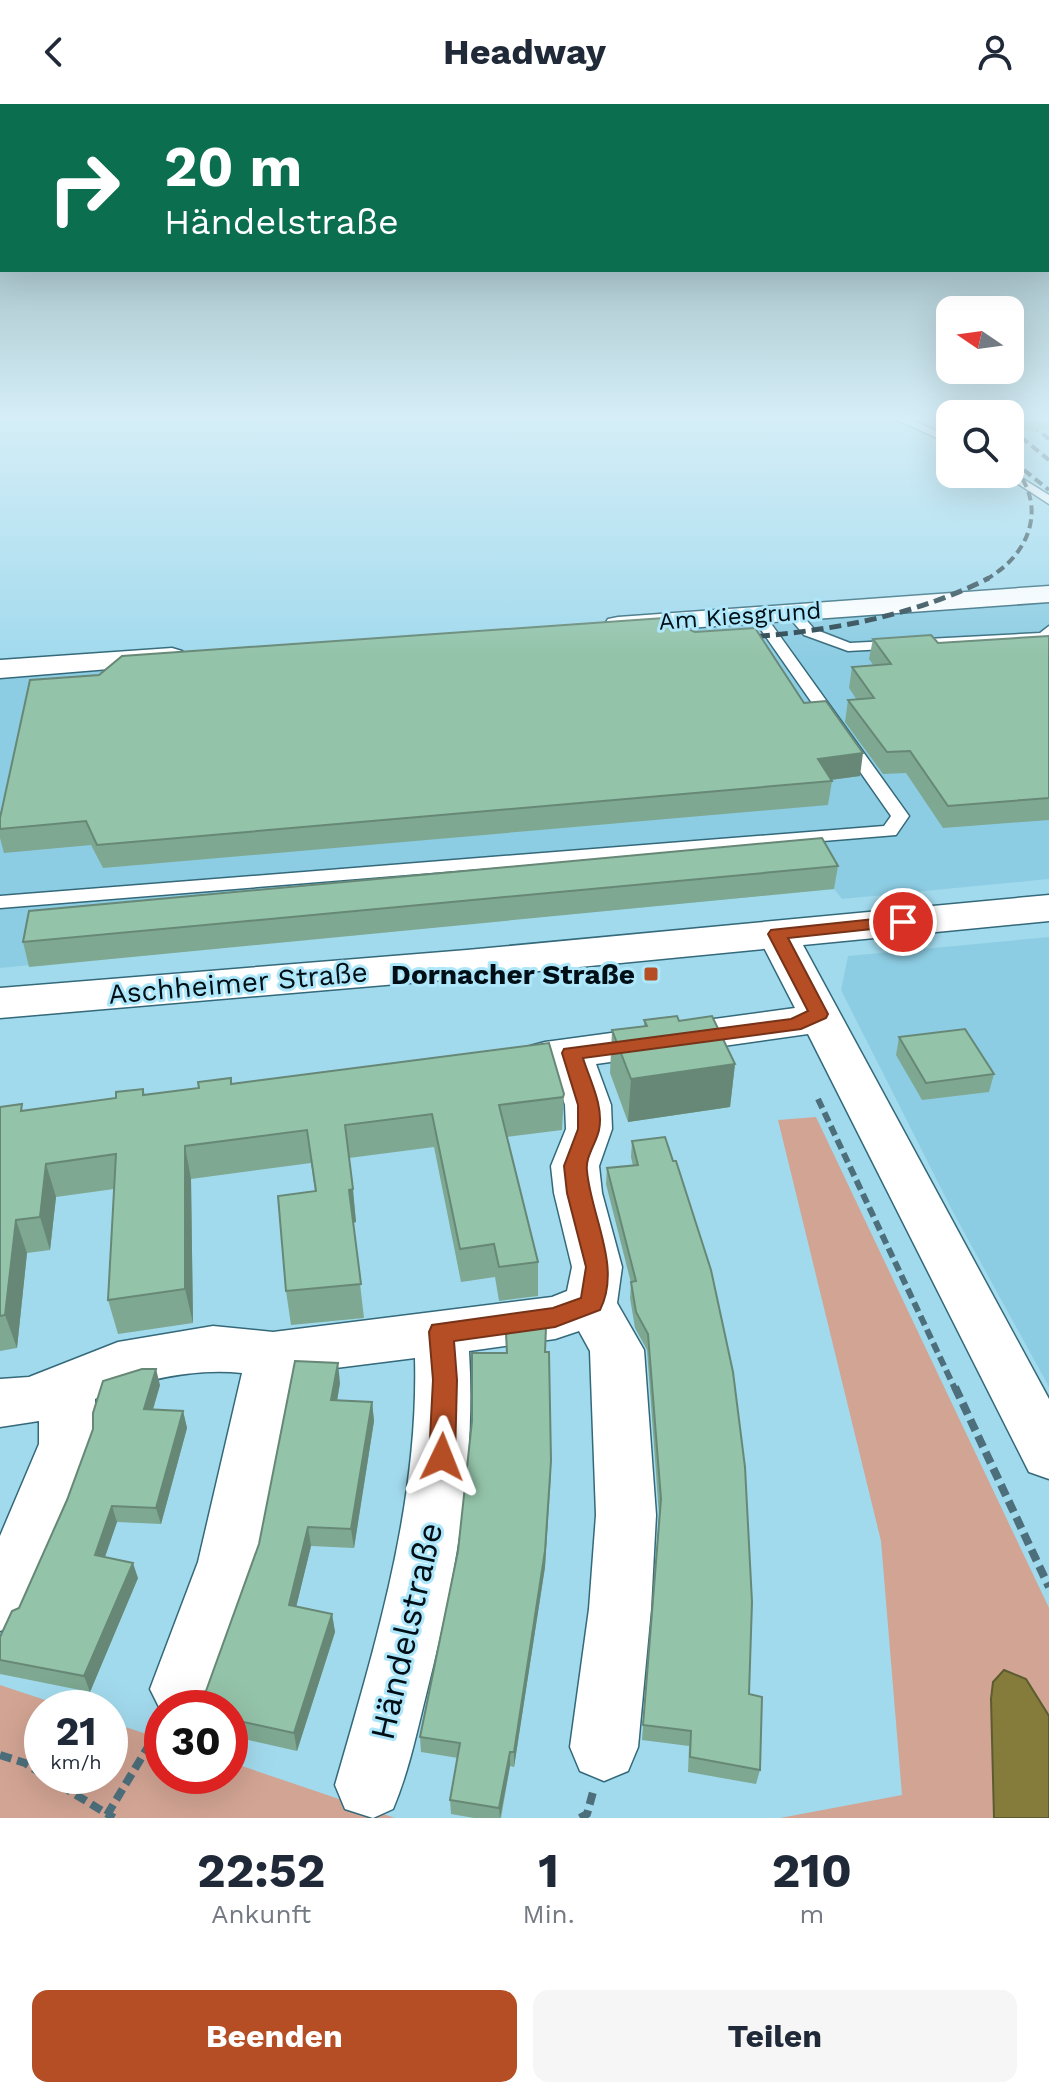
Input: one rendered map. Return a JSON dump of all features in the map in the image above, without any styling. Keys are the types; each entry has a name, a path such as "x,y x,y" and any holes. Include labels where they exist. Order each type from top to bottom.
{"main road":[{"name":"Aschheimer Straße","path":"0,1003 467,964 1049,908"}],"street":[{"name":"Am Kiesgrund","path":"584,627 1049,594"},
{"path":"0,669 205,655"},
{"path":"777,934 1049,1454"},
{"path":"511,1060 794,1024 819,1014"},
{"path":"571,1053 588,1105 589,1129 575,1166 578,1193 597,1267 591,1304 617,1350 625,1463 626,1515 620,1609 604,1747"},
{"path":"0,1403 32,1400 118,1365 213,1348 273,1354 555,1318 591,1304"},
{"name":"Händelstraße","path":"369,1785 412,1627 428,1549 442,1457 445,1380 441,1332"},
{"path":"180,1690 229,1562 273,1354"},
{"path":"1,1601 40,1515 67,1444 67,1385"}],"lane":[{"path":"792,612 809,632 848,647 1044,637 1049,630"},
{"path":"0,902 890,831 900,816 757,614"}],"path":[{"path":"814,1091 1049,1587"},
{"path":"0,1755 24,1763"},
{"path":"75,1794 111,1816 144,1758"}],"shaded area":[{"path":"1049,603 1049,879 842,899 834,889 0,968 0,676"},
{"path":"1049,937 1049,1387 953,1212 841,990 848,956"},
{"path":"816,1117 1049,1608 1049,1818 780,1818 902,1795 881,1541 778,1120"},
{"path":"1004,1670 1026,1679 1049,1716 1049,1818 994,1818 991,1699 993,1682"},
{"path":"0,1685 24,1693 24,1794 128,1794 128,1728 144,1733 144,1794 248,1794 248,1768 395,1818 0,1818"}],"building":[{"path":"664,618 695,632 755,628 804,703 826,701 863,753 818,759 832,781 97,845 86,821 0,829 30,680 99,675 122,656"},
{"path":"931,635 938,643 1049,636 1049,798 948,806 910,751 887,752 848,700 874,698 852,667 891,664 873,639"},
{"path":"822,838 838,866 23,942 29,911"},
{"path":"677,1016 679,1021 712,1016 735,1064 631,1079 612,1030 647,1026 644,1020"},
{"path":"965,1029 994,1074 926,1083 899,1037"},
{"path":"549,1043 563,1097 499,1105 538,1262 499,1267 494,1244 460,1249 432,1114 345,1125 353,1189 349,1190 361,1284 286,1291 278,1196 316,1191 307,1130 185,1146 185,1289 108,1300 116,1154 46,1164 40,1217 16,1220 5,1315 0,1316 0,1107 22,1104 21,1111 116,1098 116,1092 143,1089 143,1095 199,1088 198,1082 231,1078 231,1084"},
{"path":"665,1137 673,1161 676,1161 711,1270 733,1372 745,1467 752,1602 749,1694 762,1697 760,1770 690,1757 691,1731 643,1725 661,1499 648,1334 636,1312 631,1282 636,1281 607,1168 638,1165 632,1141"},
{"path":"546,1327 551,1461 545,1551 514,1752 510,1752 499,1808 450,1800 460,1743 420,1737 458,1551 472,1421 472,1353 507,1353 506,1333"},
{"path":"295,1361 338,1363 331,1400 372,1402 351,1529 308,1527 289,1605 332,1614 294,1733 248,1723 248,1690 206,1690 259,1544"},
{"path":"142,1369 156,1369 144,1409 183,1411 156,1508 112,1506 95,1555 133,1563 84,1676 0,1660 0,1637 12,1611 19,1608 67,1500 93,1429 93,1413 103,1381"}],"railway":[{"path":"986,580 1001,569 1024,542 1032,511 1029,496"},
{"path":"740,638 836,626 898,613 986,580"}],"place":[{"name":"Dornacher Straße","path":"651,974"}],"route":[{"path":"442,1457 445,1380 441,1332 555,1318 591,1304 597,1267 578,1193 575,1166 589,1129 588,1105 571,1053 794,1024 819,1014 777,934 903,922"}]}
